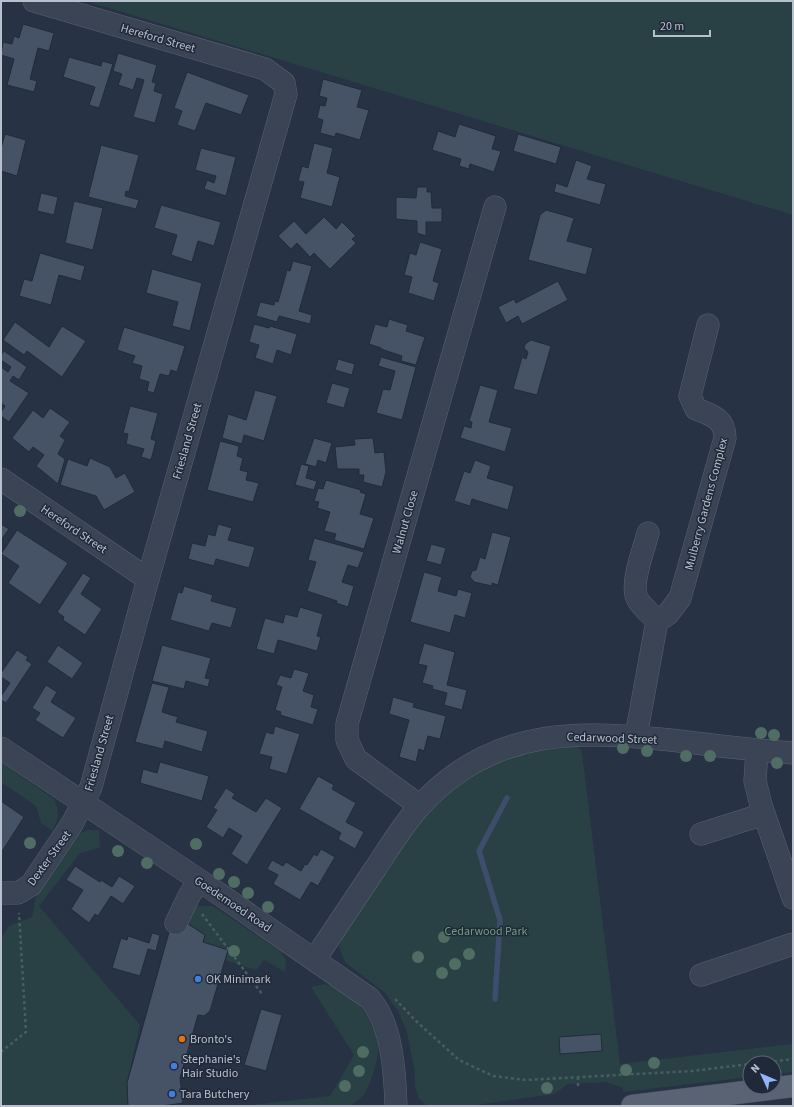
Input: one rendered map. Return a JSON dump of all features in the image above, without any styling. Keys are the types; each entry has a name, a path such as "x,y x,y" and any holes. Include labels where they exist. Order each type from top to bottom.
{"main road":[{"path":"632,1106 793,1086"}],"street":[{"name":"Hereford Street","path":"34,1 265,69 280,79"},
{"name":"Friesland Street","path":"83,803 91,787 148,579 286,94 284,83 280,79"},
{"name":"Walnut Close","path":"420,806 356,760 347,740 347,724 495,207"},
{"name":"Mulberry Gardens Complex","path":"657,621 668,614 680,598 725,438 724,426 721,422 716,417 696,409 690,396 708,325"},
{"name":"Hereford Street","path":"1,479 148,579"},
{"path":"636,736 657,621 638,599 635,592 635,581 648,533"},
{"name":"Cedarwood Street","path":"315,959 404,826 420,806 455,775 475,762 515,745 554,736 574,734 636,736 793,753"},
{"name":"Goedemoed Road","path":"1,748 83,803 194,888 315,959 360,990 377,1006 388,1033 396,1106"},
{"path":"757,750 755,781 764,814 793,898"},
{"name":"Dexter Street","path":"10,893 25,890 36,879 72,824 83,803"},
{"path":"702,834 764,814"},
{"path":"176,923 194,888"},
{"path":"701,975 793,944"}],"path":[{"path":"194,888 262,994"},
{"path":"1,1052 26,1032 10,893"},
{"path":"392,997 459,1060 493,1076 526,1080 692,1071 742,1065"},
{"path":"782,1060 793,1059"},
{"path":"578,1077 578,1089"}],"green space":[{"path":"86,1 793,1 793,215"},
{"name":"Cedarwood Park","path":"575,744 582,752 620,1064 793,1044 793,1072 782,1073 782,1055 742,1055 742,1078 623,1092 623,1088 606,1082 568,1084 554,1094 469,1106 427,1106 419,1099 415,1087 415,1073 407,1032 398,1011 385,993 345,962 339,947 345,932 391,860 426,815 446,795 468,777 493,763 533,750"},
{"path":"1,762 54,799 58,815 52,831 41,823 36,806 1,782"},
{"path":"87,830 99,830 100,847 79,854 39,906 140,1025 127,1083 128,1106 1,1106 1,938 9,926 32,917 37,891 73,837"},
{"path":"198,906 213,906 280,951 286,960 285,972 264,960 256,970 225,960 203,942 205,935 185,922 189,913"},
{"path":"324,984 344,992 353,999 360,1006 372,1024 378,1050 373,1075 365,1093 351,1106 243,1106 330,1096 354,1055 311,987"}],"building":[{"path":"23,24 54,33 49,51 38,48 30,79 37,81 34,92 7,85 14,59 1,55 3,42 12,44 14,36 19,38"},
{"path":"118,53 157,65 152,82 156,83 154,91 163,94 155,123 133,117 144,80 137,78 133,90 118,85 122,74 113,71"},
{"path":"69,57 101,66 102,61 113,64 99,108 89,105 95,87 63,77"},
{"path":"187,72 249,95 241,115 206,103 195,131 177,125 182,111 174,108"},
{"path":"323,79 362,90 357,107 369,110 360,140 336,133 335,137 320,133 323,120 317,118 320,105 325,106 327,98 319,96"},
{"path":"459,124 496,136 492,149 501,151 494,172 470,164 469,169 459,166 461,159 432,150 438,131 455,137"},
{"path":"5,134 26,140 17,176 1,171 1,148"},
{"path":"518,134 561,147 556,164 513,151"},
{"path":"314,143 333,148 327,173 340,177 332,207 300,198 304,182 298,181 302,166 308,168"},
{"path":"101,145 139,155 129,192 126,191 125,196 139,200 136,209 88,197"},
{"path":"201,148 236,157 226,196 204,189 207,180 214,183 216,176 195,170"},
{"path":"576,160 592,166 587,179 606,184 600,205 554,192 556,183 567,187"},
{"path":"417,187 427,187 427,192 431,192 432,208 442,208 442,222 426,222 426,236 417,233 417,221 396,219 396,197 416,198"},
{"path":"41,193 58,197 54,215 37,211"},
{"path":"74,201 103,208 93,250 65,243"},
{"path":"161,205 221,222 214,246 198,241 192,262 171,255 177,235 154,228"},
{"path":"546,210 574,218 567,241 593,248 586,275 528,260 540,215"},
{"path":"324,217 336,229 342,222 356,236 352,239 356,243 330,269 314,253 310,257 297,243 291,249 278,236 294,221 306,234"},
{"path":"420,242 442,249 433,281 439,283 434,301 408,293 412,277 404,275 410,253 416,255"},
{"path":"40,253 85,266 81,281 59,275 51,305 19,296 24,279 32,281"},
{"path":"293,261 312,266 299,311 312,315 310,324 279,316 277,322 256,316 260,302 274,305 275,301 278,302 287,270 290,271"},
{"path":"152,269 202,283 190,331 172,326 178,302 146,293"},
{"path":"558,281 568,300 522,324 518,316 506,323 498,307 514,299 516,303"},
{"path":"389,319 408,325 406,331 425,337 416,365 401,361 402,356 369,344 375,324 387,327"},
{"path":"15,322 49,347 62,326 86,341 62,377 27,351 24,355 3,340"},
{"path":"254,324 269,328 270,326 297,334 291,355 277,350 273,364 255,358 259,345 249,342"},
{"path":"124,327 185,346 177,372 171,370 169,376 160,374 154,393 147,391 149,382 139,379 142,366 132,363 135,356 117,350"},
{"path":"531,340 551,346 537,395 513,389 522,357 526,359 528,352 524,348 525,344"},
{"path":"4,351 27,367 19,380 13,376 10,381 29,393 9,422 1,416 1,412 5,406 1,403 1,367 8,372 11,367 1,360 1,355"},
{"path":"381,357 416,367 402,420 376,413 383,389 390,390 395,371 378,366"},
{"path":"338,359 355,364 352,375 335,370"},
{"path":"332,383 350,388 344,408 326,403"},
{"path":"480,385 498,390 489,422 512,428 505,452 460,438 464,426 471,428 472,422 469,421"},
{"path":"255,390 277,396 264,441 244,435 242,444 222,438 228,414 246,420"},
{"path":"130,406 158,413 151,439 156,441 151,460 141,457 144,449 126,444 128,434 123,433"},
{"path":"50,408 70,422 60,436 65,440 58,454 65,459 58,484 36,466 44,455 33,447 29,452 12,438 33,410 43,418"},
{"path":"314,438 332,443 326,463 318,460 316,467 305,464"},
{"path":"373,438 375,453 384,452 386,472 382,487 363,482 364,475 359,475 359,469 337,469 335,447 355,445 354,439"},
{"path":"220,441 239,446 237,456 243,458 240,470 248,472 246,480 259,483 253,502 207,490"},
{"path":"90,458 110,467 116,478 125,473 135,492 104,510 96,496 60,485 68,459 87,466"},
{"path":"475,460 491,466 487,478 514,486 508,510 472,499 470,506 454,501 464,471 470,473"},
{"path":"301,464 309,466 306,478 317,481 314,490 295,485"},
{"path":"326,480 361,490 360,492 366,494 360,514 374,518 364,549 334,540 336,534 324,531 330,512 317,508 319,502 314,501 318,488 323,489"},
{"path":"1,524 9,529 1,540"},
{"path":"218,524 232,528 228,540 255,547 249,568 216,559 214,566 188,559 192,543 205,546 208,534 215,536"},
{"path":"17,530 68,563 40,605 8,583 19,566 1,554"},
{"path":"492,532 511,537 498,585 492,583 492,586 474,582 470,577 472,571 476,570 480,557 485,559"},
{"path":"314,538 364,552 358,568 348,565 342,582 354,586 348,607 336,603 337,601 307,591 316,562 308,560"},
{"path":"431,544 446,548 441,565 426,561"},
{"path":"424,572 442,577 438,591 456,596 458,589 472,593 465,618 455,615 450,633 410,622"},
{"path":"83,573 91,578 81,594 102,609 85,635 63,620 64,617 57,612"},
{"path":"184,586 213,595 211,601 237,608 231,628 212,623 209,631 170,620 178,592 182,593"},
{"path":"300,607 323,614 317,636 321,637 317,651 278,640 274,654 256,649 265,618 283,623 285,614 297,617"},
{"path":"424,643 455,652 447,685 467,690 462,710 444,705 447,693 432,689 433,686 422,683 427,666 418,664"},
{"path":"58,645 83,663 72,679 47,662"},
{"path":"162,645 211,658 205,678 210,679 208,687 186,681 184,689 152,681"},
{"path":"17,650 28,657 26,660 32,664 6,703 1,700 1,696 10,683 1,677 1,673"},
{"path":"294,669 309,673 303,691 314,695 311,707 318,709 313,725 280,715 281,712 275,710 282,687 276,685 280,675 291,678"},
{"path":"152,683 169,687 162,712 178,717 176,722 208,731 202,752 165,741 163,749 135,742"},
{"path":"46,685 57,692 51,702 76,718 63,738 35,720 40,713 32,708"},
{"path":"393,697 414,703 413,707 446,716 440,739 428,736 424,751 419,749 416,762 399,757 409,720 389,714"},
{"path":"275,726 300,734 287,774 269,769 272,757 259,754 266,732 273,734"},
{"path":"160,762 209,776 202,801 140,783 143,769 157,773"},
{"path":"318,776 334,785 332,789 356,803 346,822 364,832 355,849 338,839 341,833 299,809"},
{"path":"226,788 235,794 232,798 256,812 266,798 282,808 247,865 231,854 242,836 229,828 223,838 206,827 217,810 213,808"},
{"path":"1,801 24,817 1,853"},
{"path":"321,849 335,857 318,886 311,882 300,900 273,884 278,875 267,869 272,860 283,866 286,862 301,871 314,854 317,856"},
{"path":"75,866 100,882 101,880 112,887 119,876 135,886 123,904 111,896 98,916 95,914 89,923 71,909 83,890 66,880"},
{"path":"185,922 205,935 203,942 228,950 210,1011 204,1016 198,1015 180,1078 183,1103 162,1106 128,1106 127,1083 171,925"},
{"path":"152,933 160,935 156,951 148,949 140,976 112,968 121,938 127,940 128,936 149,943"},
{"path":"261,1009 282,1015 266,1071 244,1065"},
{"path":"601,1034 602,1051 560,1054 559,1037"}],"waterway":[{"path":"495,999 500,920 479,851 507,798"}],"place":[{"name":"OK Minimark","path":"198,979"},
{"name":"Bronto's","path":"182,1039"},
{"name":"Stephanie's Hair Studio","path":"174,1066"},
{"name":"Tara Butchery","path":"172,1094"}]}
